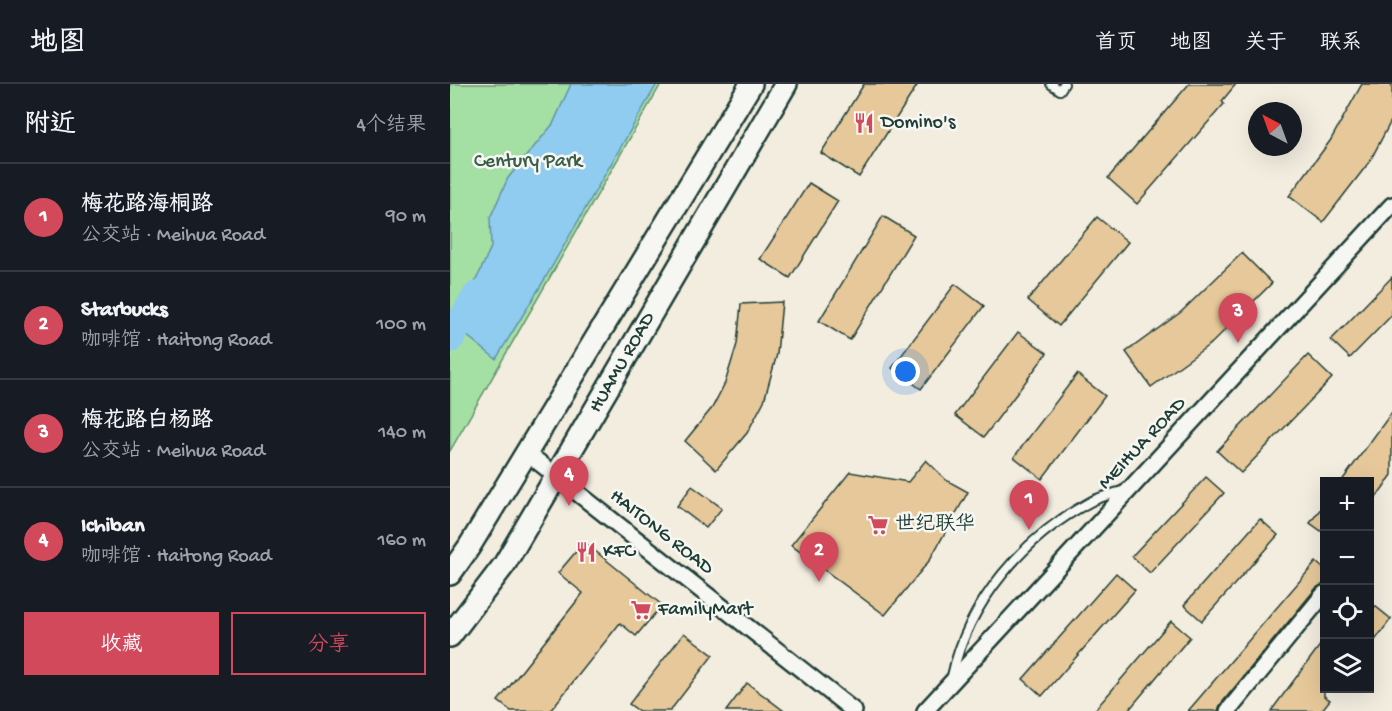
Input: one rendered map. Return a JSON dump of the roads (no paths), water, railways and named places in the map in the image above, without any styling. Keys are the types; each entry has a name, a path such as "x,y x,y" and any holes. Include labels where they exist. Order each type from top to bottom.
{"main road":[{"name":"HUAMU ROAD","path":"450,574 527,453 751,84"},
{"name":"HUAMU ROAD","path":"450,636 504,565 786,84"}],"street":[{"name":"MEIHUA ROAD","path":"925,711 1392,205"},
{"name":"HAITONG ROAD","path":"527,453 854,711"},
{"path":"1228,711 1320,599"}],"lane":[{"path":"1051,84 1060,90 1064,84"},
{"path":"951,682 959,646 992,588 1037,536 1092,501 1130,489"}],"water":[{"path":"571,84 657,84 496,359 451,323 479,274 491,247 490,218 508,178 553,124"}],"waterway":[{"path":"450,339 477,295"}],"place":[{"name":"Domino's","path":"864,123"},
{"name":"梅花路白杨路","path":"1238,343"},
{"name":"Ichiban","path":"569,506"},
{"name":"世纪联华","path":"878,525"},
{"name":"梅花路海桐路","path":"1029,530"},
{"name":"KFC","path":"586,552"},
{"name":"Starbucks","path":"819,582"},
{"name":"FamilyMart","path":"641,610"}],"park label":[{"name":"Century Park","path":"528,162"}]}
